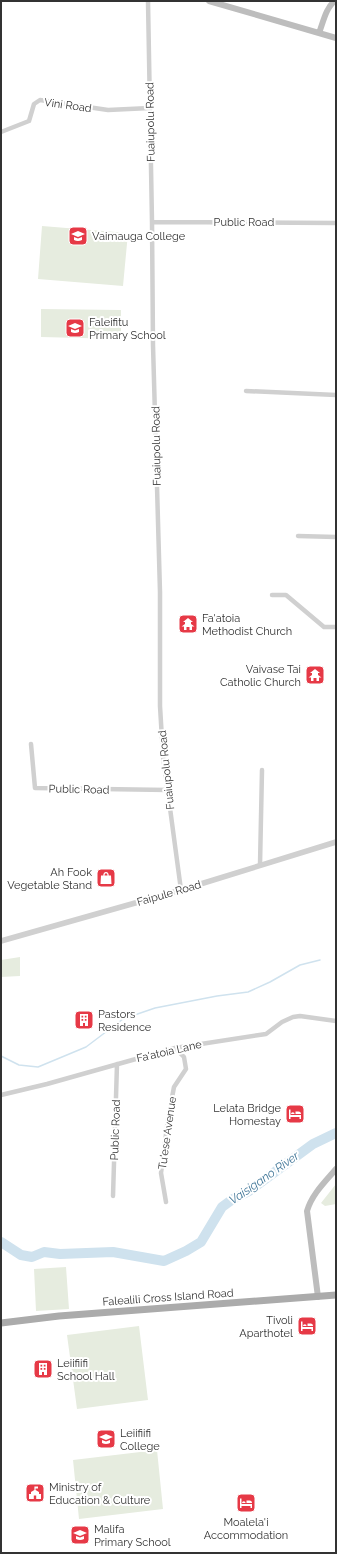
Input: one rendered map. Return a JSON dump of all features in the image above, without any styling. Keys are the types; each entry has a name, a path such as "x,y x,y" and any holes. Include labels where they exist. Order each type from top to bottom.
{"main road":[{"path":"209,1 336,38"},
{"path":"319,32 324,18 332,3 335,1"},
{"path":"318,1296 307,1211 316,1192 336,1169"},
{"name":"Falealili Cross Island Road","path":"1,1323 59,1316 336,1295"}],"street":[{"name":"Fuaiupolu Road","path":"148,1 152,222 152,345 160,592 160,706 163,756 181,890"},
{"name":"Vini Road","path":"1,132 29,121 34,104 40,100 108,110 150,108"},
{"name":"Public Road","path":"152,222 336,223"},
{"path":"246,391 336,395"},
{"path":"298,536 336,537"},
{"path":"272,595 286,595 324,627 336,627"},
{"name":"Public Road","path":"31,744 35,788 168,790"},
{"path":"260,865 262,770"},
{"name":"Faipule Road","path":"1,941 181,890 336,842"},
{"name":"Fa'atoia Lane","path":"1,1095 47,1084 175,1048 266,1034 282,1022 300,1016 336,1021"},
{"name":"Tu'ese Avenue","path":"166,1202 160,1173 168,1118 174,1087 186,1069 184,1057 175,1048"},
{"name":"Public Road","path":"113,1196 117,1064"}],"shaded area":[{"path":"42,226 128,233 123,286 38,279"},
{"path":"41,309 121,310 121,339 41,337"},
{"path":"20,957 20,976 1,977 1,960"},
{"path":"336,1184 336,1204 325,1206 321,1203"},
{"path":"66,1267 69,1309 36,1311 34,1269"},
{"path":"139,1326 148,1400 77,1409 67,1335"},
{"path":"157,1450 163,1509 79,1519 73,1460"}],"waterway":[{"path":"1,1056 19,1065 38,1067 86,1047 123,1019 155,1008 217,996 248,992 270,982 300,965 320,960"},
{"name":"Vaisigano River","path":"1,1242 21,1255 32,1257 44,1252 60,1254 113,1252 164,1261 201,1242 222,1207 233,1199 249,1191 313,1144 336,1133"}],"place":[{"name":"Vaimauga College","path":"78,236"},
{"name":"Faleifitu Primary School","path":"75,328"},
{"name":"Fa'atoia Methodist Church","path":"188,624"},
{"name":"Vaivase Tai Catholic Church","path":"315,675"},
{"name":"Ah Fook Vegetable Stand","path":"106,878"},
{"name":"Pastors Residence","path":"84,1020"},
{"name":"Lelata Bridge Homestay","path":"295,1114"},
{"name":"Tivoli Aparthotel","path":"307,1326"},
{"name":"Leiifiifi School Hall","path":"43,1369"},
{"name":"Leiifiifi College","path":"106,1439"},
{"name":"Ministry of Education & Culture","path":"35,1493"},
{"name":"Moalela'i Accommodation","path":"246,1503"},
{"name":"Malifa Primary School","path":"80,1535"}]}
